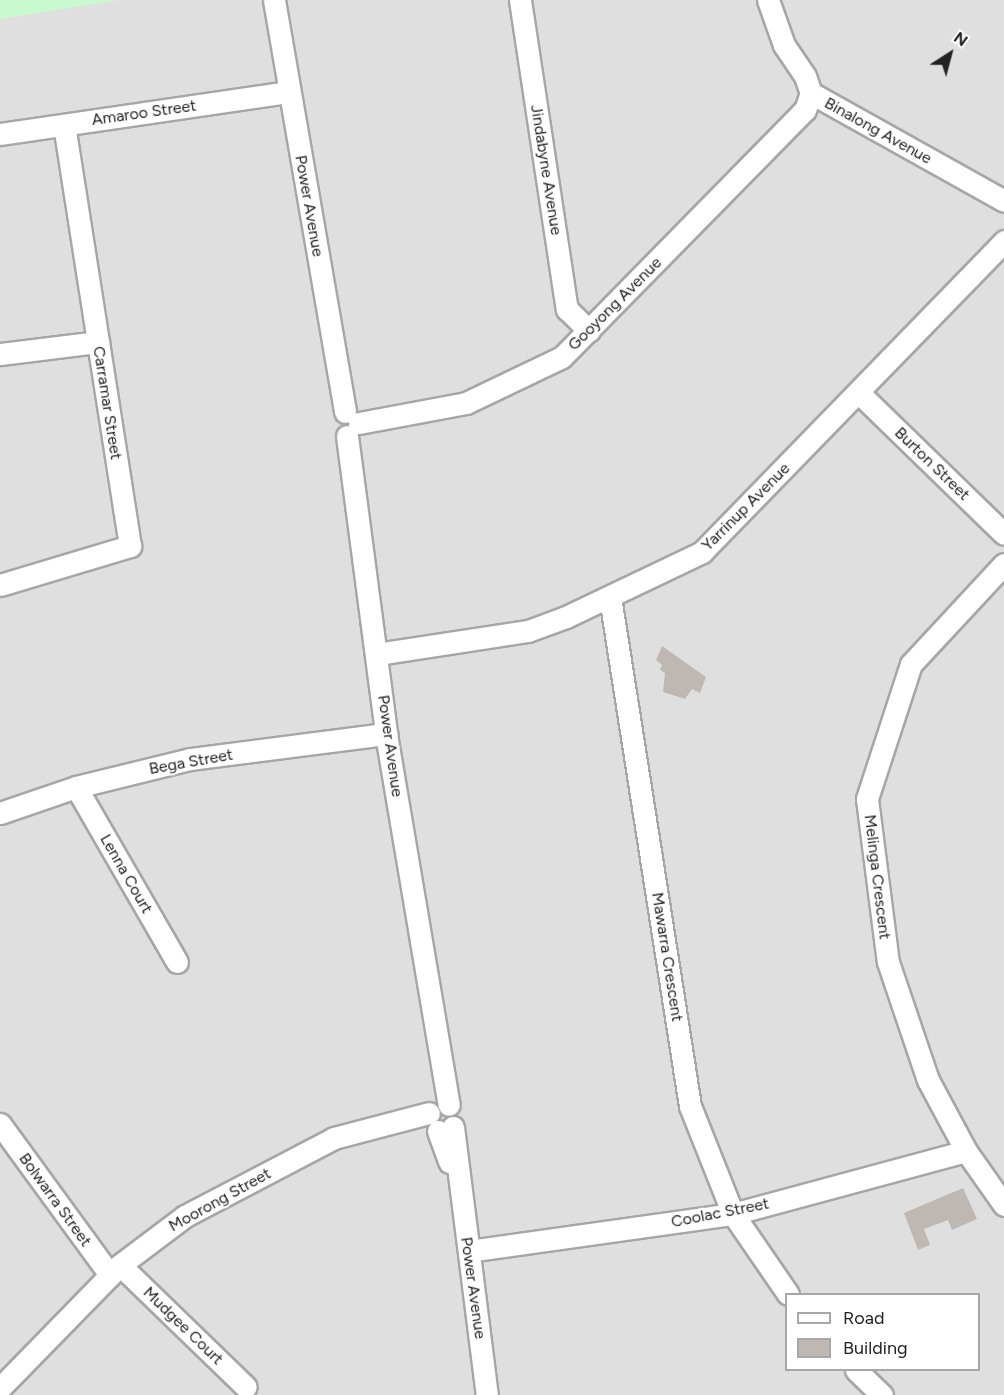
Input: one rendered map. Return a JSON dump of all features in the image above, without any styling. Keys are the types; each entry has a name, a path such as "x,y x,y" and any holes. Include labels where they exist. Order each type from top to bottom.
{"street":[{"name":"Power Avenue","path":"274,0 350,424 386,734 438,1056 439,1118 458,1182 487,1395"},
{"name":"Jindabyne Avenue","path":"520,0 567,309 589,331"},
{"name":"Binalong Avenue","path":"768,0 784,45 805,75 811,93 1004,201"},
{"name":"Amaroo Street","path":"0,134 289,92"},
{"name":"Gooyong Avenue","path":"350,424 466,404 562,357 805,110 811,93"},
{"name":"Carramar Street","path":"0,585 130,546 64,125"},
{"name":"Yarrinup Avenue","path":"377,654 528,631 610,597 702,552 859,393 1004,241"},
{"path":"0,354 98,342"},
{"name":"Burton Street","path":"859,393 1004,534"},
{"name":"Melinga Crescent","path":"1004,564 911,664 867,799 888,962 928,1080 966,1151 1004,1205"},
{"name":"Mawarra Crescent","path":"610,597 690,1106 733,1214 787,1293"},
{"name":"Bega Street","path":"0,813 76,787 190,759 386,734"},
{"name":"Lenna Court","path":"76,787 177,962"},
{"name":"Moorong Street","path":"0,1388 115,1270 185,1216 334,1138 439,1118"},
{"name":"Bolwarra Street","path":"2,1130 115,1270"},
{"name":"Coolac Street","path":"469,1251 733,1214 966,1151"},
{"name":"Mudgee Court","path":"115,1270 246,1387"},
{"path":"857,1371 882,1395"}],"shaded area":[{"path":"0,0 1004,0 1004,1395 0,1395"}],"green space":[{"path":"0,0 120,0 0,19"}],"building":[{"path":"662,646 706,677 700,693 692,689 685,699 663,692 665,673 660,670 662,665 656,660"},
{"path":"963,1188 977,1219 952,1230 948,1220 924,1229 930,1245 918,1250 904,1213"}]}
